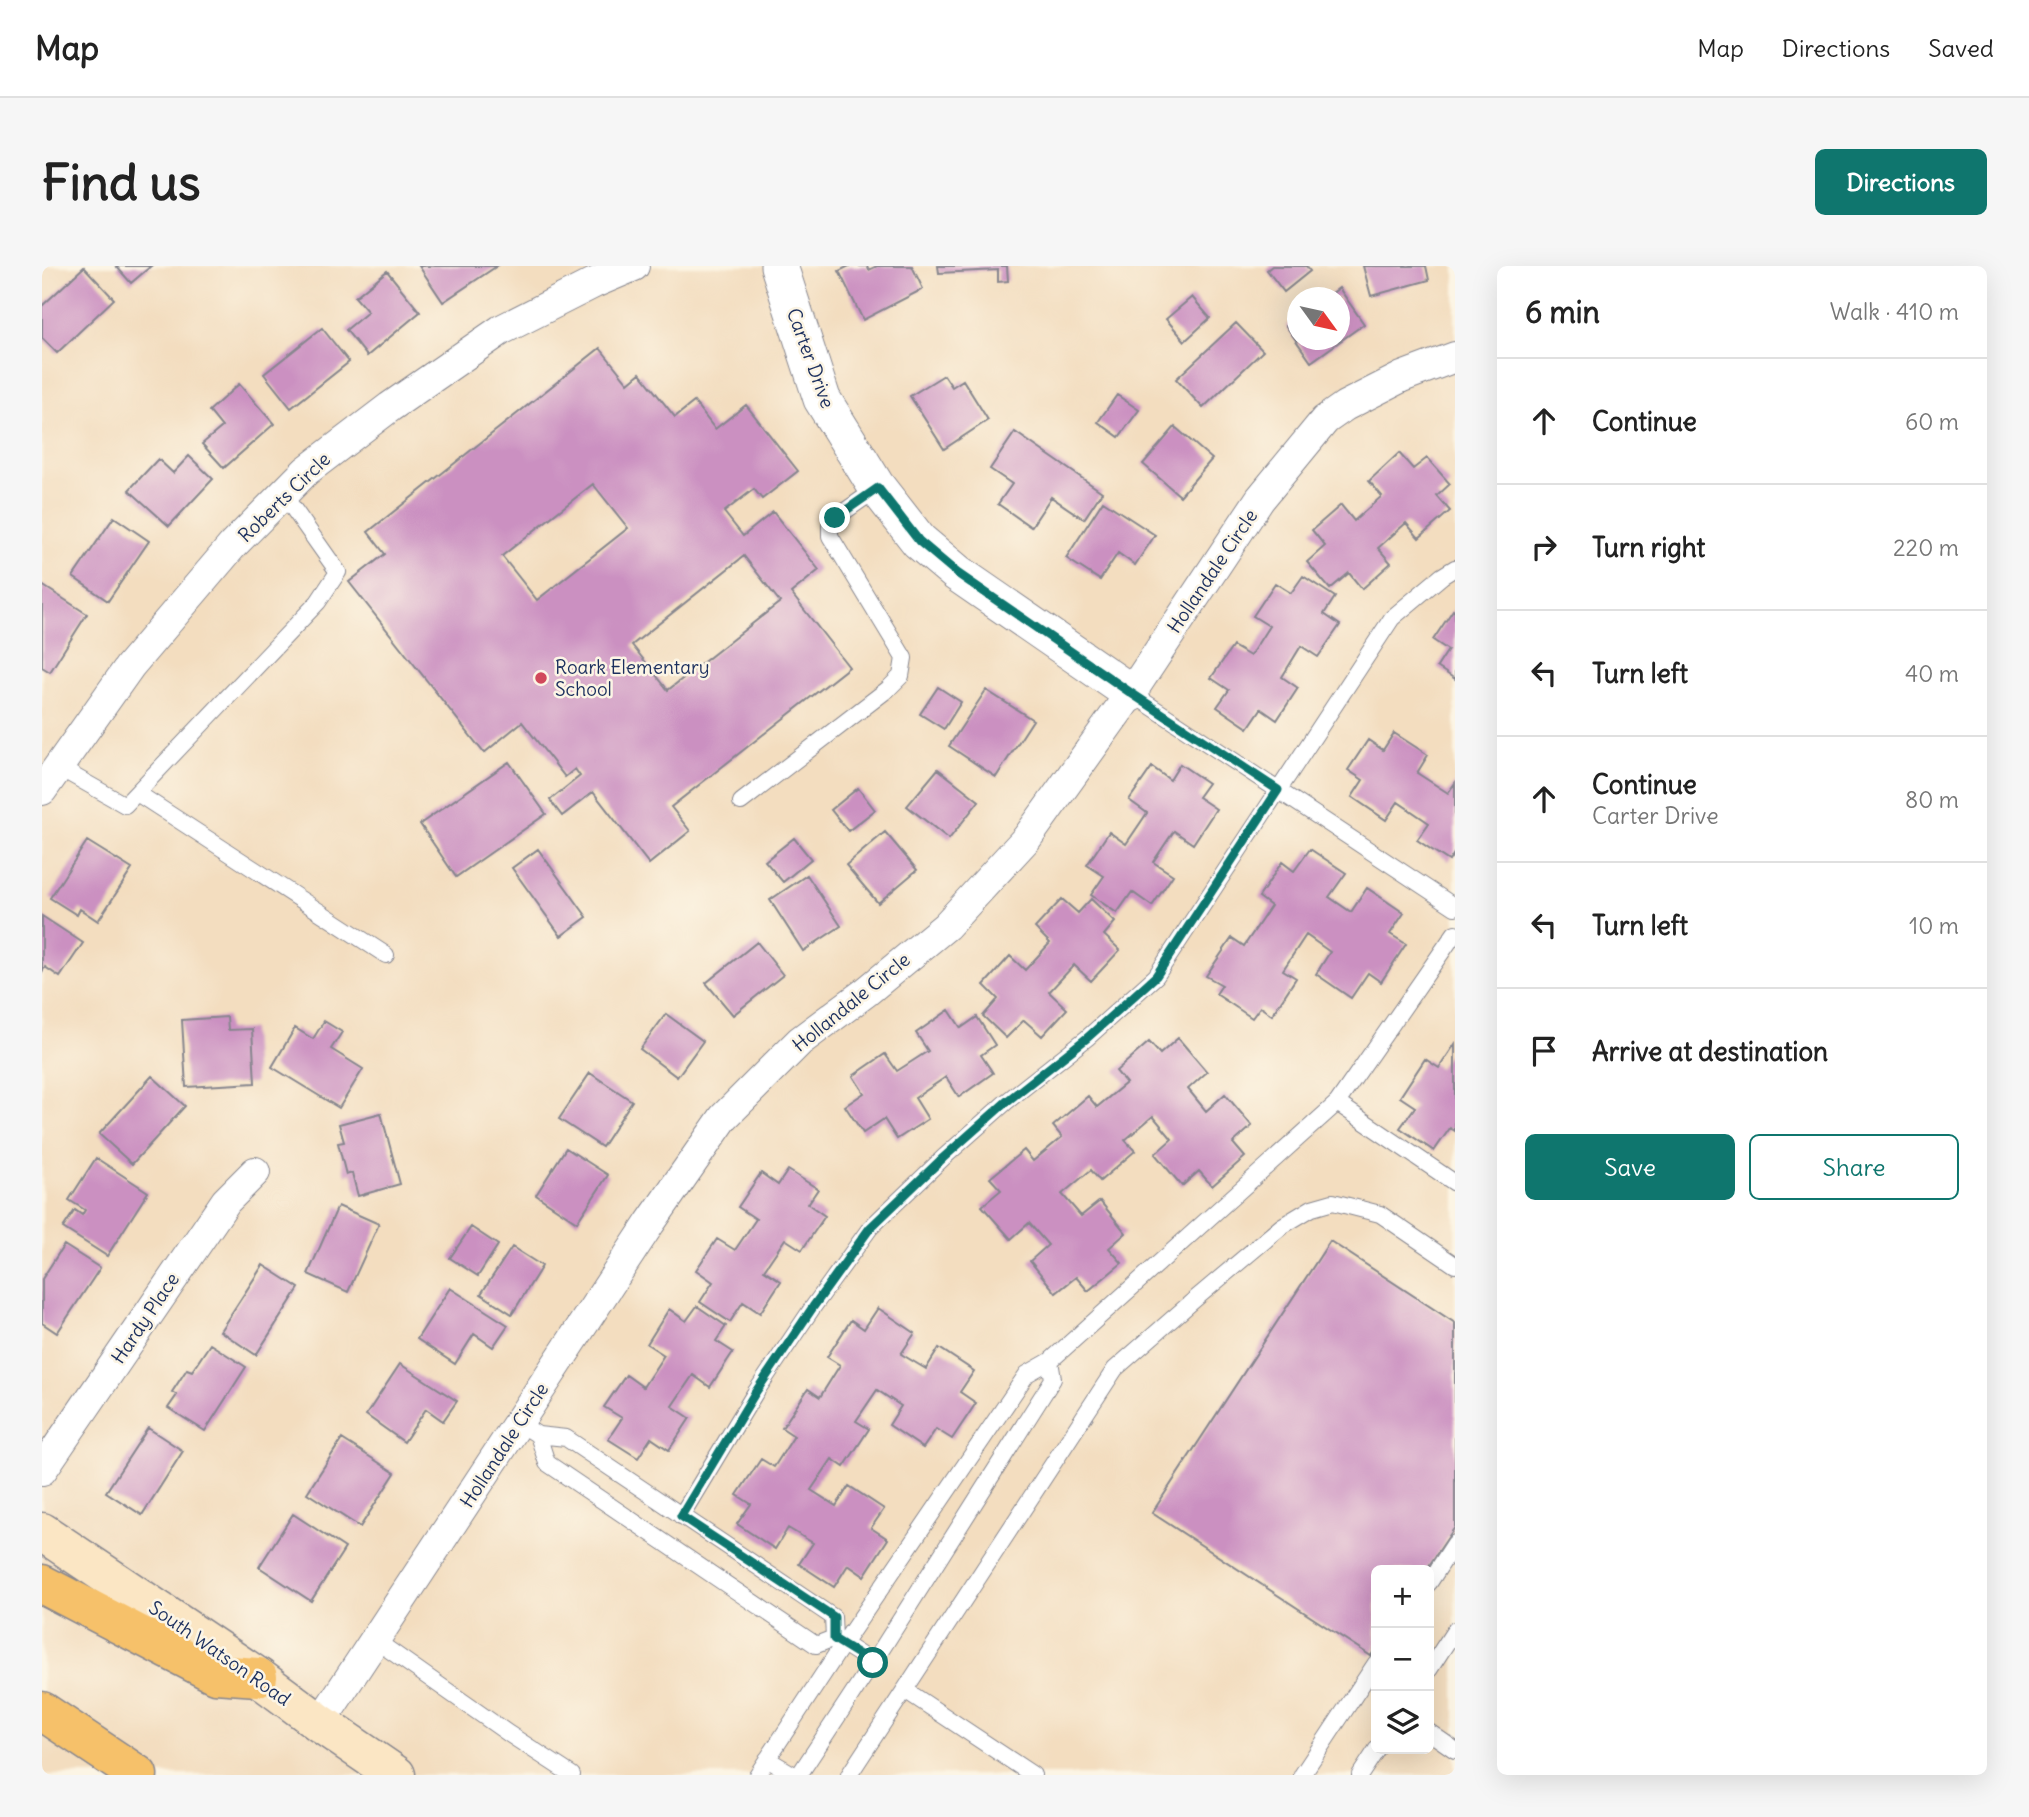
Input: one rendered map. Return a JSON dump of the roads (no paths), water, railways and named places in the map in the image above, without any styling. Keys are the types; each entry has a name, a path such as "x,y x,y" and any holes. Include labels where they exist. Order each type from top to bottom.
{"highway":[{"path":"42,1584 215,1674 258,1676"},
{"path":"42,1711 138,1775"}],"main road":[{"name":"South Watson Road","path":"42,1532 258,1676 396,1775"}],"street":[{"name":"Roberts Circle","path":"50,778 130,666 232,546 306,471 390,407 501,330 634,266"},
{"name":"Carter Drive","path":"779,266 822,399 878,488 919,541 957,573 1131,693"},
{"name":"Hollandale Circle","path":"320,1723 375,1640 528,1429 650,1223 724,1117 800,1041 866,992 946,926 1027,838 1131,693 1260,499 1325,420 1345,406 1402,377 1455,357"},
{"name":"Hardy Place","path":"42,1470 226,1200 255,1172"}],"lane":[{"path":"741,802 888,689 901,676 904,658 830,536 830,525 835,518 878,488"},
{"path":"50,778 125,805 318,602 338,572 283,494"},
{"path":"681,1516 755,1393 870,1228 1006,1102 1087,1038 1156,976 1392,618 1455,568"},
{"path":"1131,693 1455,907"},
{"path":"137,793 386,955"},
{"path":"757,1775 838,1641 1027,1374 1050,1361 1337,1103 1455,933"},
{"path":"1337,1103 1455,1183"},
{"path":"849,1775 1115,1369 1282,1226 1312,1208 1333,1202 1380,1214 1455,1265"},
{"path":"799,1775 1053,1379 1050,1361"},
{"path":"528,1429 566,1438 834,1617 838,1641"},
{"path":"528,1429 547,1463 816,1645 838,1641 873,1663"},
{"path":"1434,1575 1455,1543"},
{"path":"1434,1662 1455,1630"},
{"path":"375,1640 549,1769 572,1775"},
{"path":"1441,1651 1455,1661"},
{"path":"1302,1775 1371,1670"},
{"path":"905,1690 1032,1775"},
{"path":"1434,1735 1455,1750"},
{"path":"1360,1775 1374,1754"},
{"path":"768,1759 793,1775"}],"place":[{"name":"Roark Elementary School","path":"541,678"}]}
